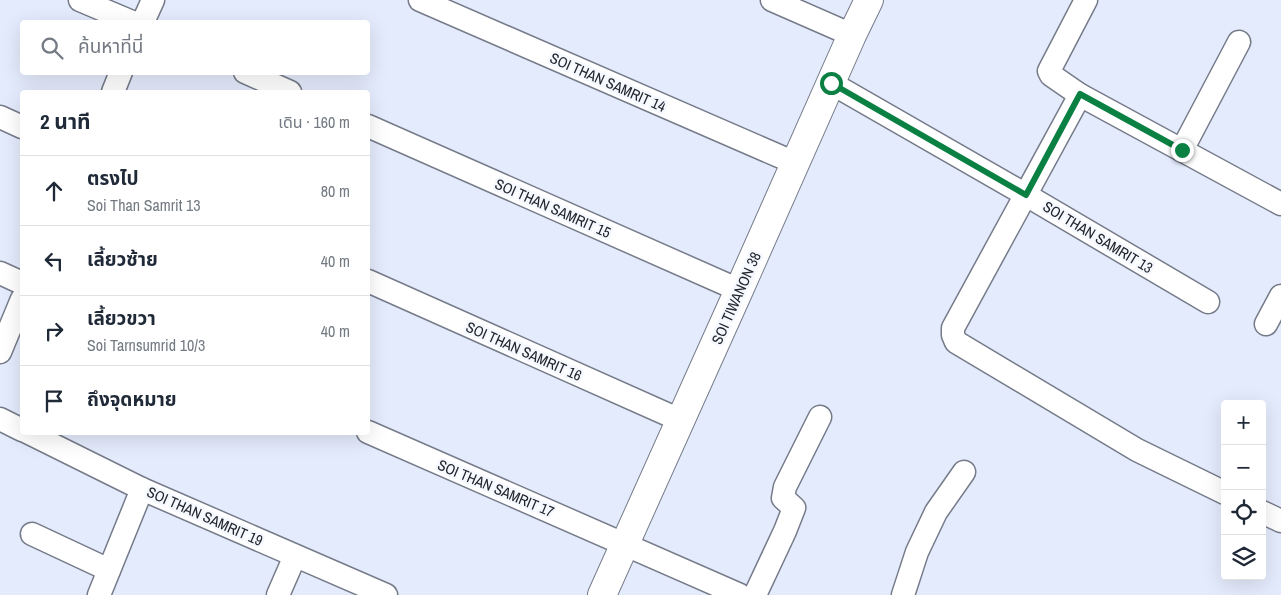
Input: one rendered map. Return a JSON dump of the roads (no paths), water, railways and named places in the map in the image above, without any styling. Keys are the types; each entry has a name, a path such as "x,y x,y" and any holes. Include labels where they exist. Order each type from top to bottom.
{"street":[{"path":"80,0 127,20"},
{"path":"144,20 153,0"},
{"name":"SOI THAN SAMRIT 14","path":"420,0 795,163"},
{"path":"772,0 852,36"},
{"name":"SOI TIWANON 38","path":"602,595 869,0"},
{"path":"1086,0 1049,72 1054,78 1281,204"},
{"path":"1182,150 1239,42"},
{"path":"114,90 120,75"},
{"path":"252,75 286,90"},
{"name":"SOI THAN SAMRIT 13","path":"831,83 1208,302"},
{"path":"1080,94 953,328 952,335 956,342 1137,450 1221,491"},
{"path":"0,117 20,126"},
{"name":"SOI THAN SAMRIT 15","path":"370,127 740,290"},
{"path":"0,273 20,282"},
{"name":"SOI THAN SAMRIT 16","path":"370,282 680,420"},
{"path":"1266,324 1281,296"},
{"path":"0,352 20,304"},
{"path":"755,595 794,508 783,498 785,487 820,417"},
{"path":"0,419 20,429"},
{"name":"SOI THAN SAMRIT 17","path":"370,433 740,595"},
{"name":"SOI THAN SAMRIT 19","path":"33,435 142,489 386,595"},
{"path":"903,595 917,552 936,512 964,472"},
{"path":"98,595 142,489"},
{"path":"1266,514 1281,521"},
{"path":"32,534 109,570"},
{"path":"278,595 295,556"}]}
